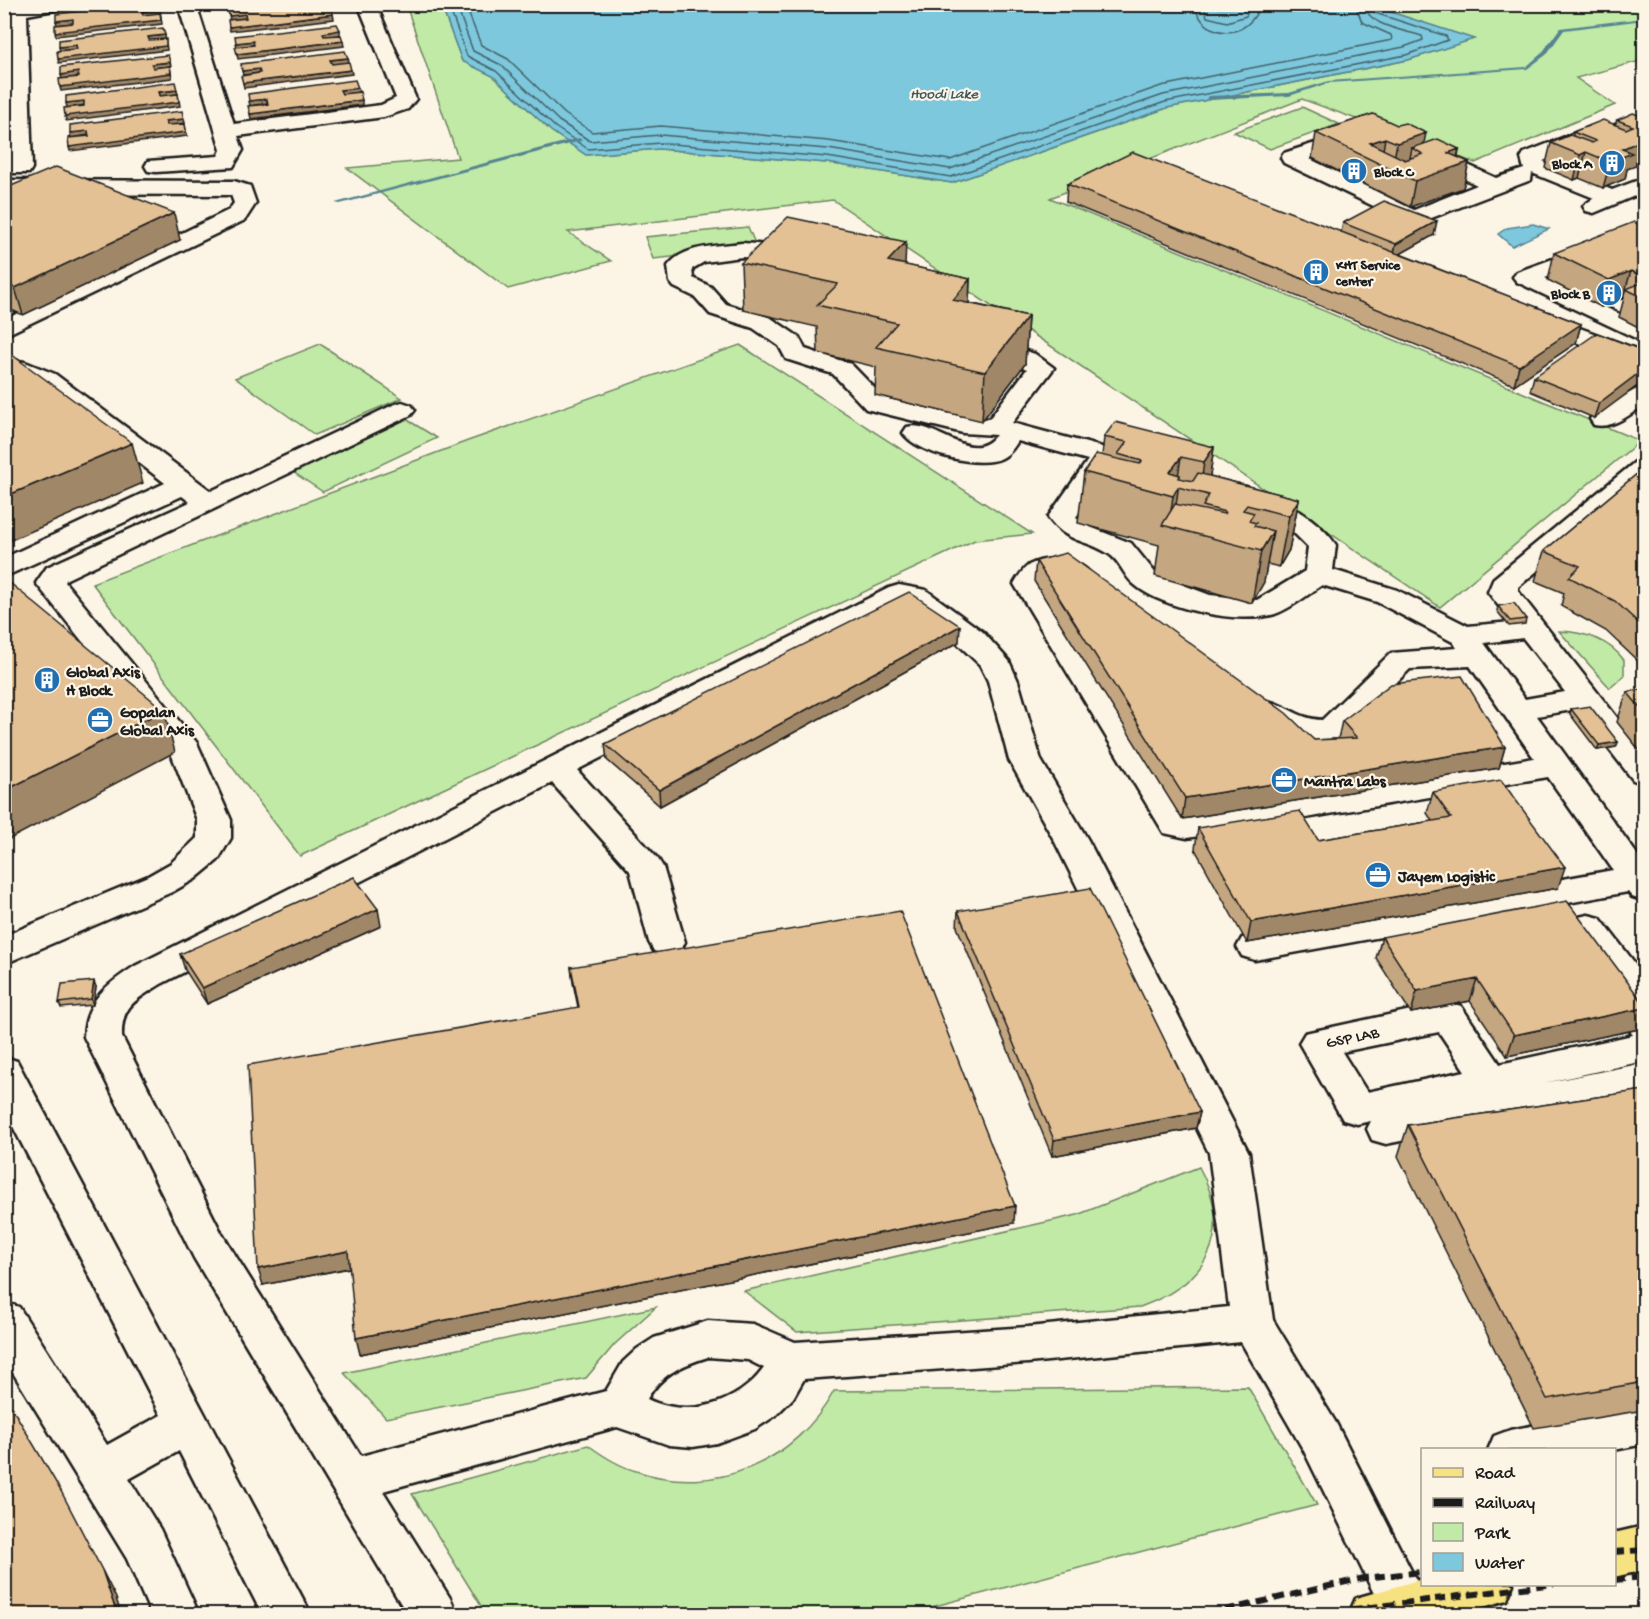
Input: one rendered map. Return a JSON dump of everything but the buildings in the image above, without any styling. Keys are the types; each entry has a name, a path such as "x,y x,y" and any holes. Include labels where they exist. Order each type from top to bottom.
{"main road":[{"path":"1616,1555 1644,1548"},
{"path":"1388,1610 1482,1586"}],"street":[{"path":"51,167 13,168 11,12 58,4"},
{"path":"138,166 225,162 232,150 187,4"},
{"path":"226,131 384,111 401,105 406,99 367,4"},
{"path":"1619,213 1532,165 1532,158 1603,130 1618,129 1644,137"},
{"path":"1376,130 1292,158 1413,218 1499,176"},
{"path":"1406,144 1499,176 1523,175 1619,213 1644,204"},
{"path":"1619,213 1644,184"},
{"path":"4,187 234,188 242,191 245,203 237,215 10,326 4,324"},
{"path":"1644,249 1624,240 1525,277 1644,335"},
{"path":"979,322 911,305 902,298 914,286 905,279 784,253 742,250 698,256 680,266 682,282 703,292 718,309 762,323 790,342 795,354 842,369 875,404 963,425 1004,429 1169,473"},
{"path":"873,262 920,275 962,303 979,322"},
{"path":"1512,309 1644,362"},
{"path":"916,433 927,441 972,453 989,454 1001,447 1004,429 1041,368 1032,360 986,348 975,342 979,322"},
{"path":"4,366 16,367 45,379 197,494"},
{"path":"1603,419 1644,395"},
{"path":"4,569 197,494 402,410"},
{"path":"1104,456 1062,517 1067,527 1121,549 1138,574 1149,583 1170,592 1246,611 1265,608 1318,575 1387,596 1471,646 1640,883 1255,947"},
{"path":"1644,468 1504,584 1503,592 1644,773"},
{"path":"4,951 160,884 183,871 206,852 214,838 214,820 186,750 50,583 57,573 197,494"},
{"path":"1230,502 1322,545 1318,575"},
{"path":"1105,596 1071,571 1059,567 1041,571 1028,584 1176,825 1187,827 1556,765"},
{"path":"433,1614 208,1246 103,1037 101,1020 109,1004 148,975 899,594 916,596 946,617 972,638 994,661 1003,681 1025,760 1071,840 1229,1153 1252,1323 1320,1437 1388,1610"},
{"path":"1244,695 1281,722 1303,730 1330,730 1402,660 1471,646 1532,628"},
{"path":"1517,710 1586,698"},
{"path":"556,767 646,867 667,942"},
{"path":"1644,1000 1588,927 1572,930 1644,1025"},
{"path":"1491,1080 1644,1047"},
{"path":"4,1071 185,1424 287,1614"},
{"path":"1386,1129 1644,1078"},
{"path":"4,1320 144,1544 175,1614"},
{"path":"620,1407 638,1375 669,1352 687,1344 708,1339 753,1342 792,1361 1028,1345 1252,1323"},
{"path":"351,1479 620,1407 657,1425 678,1428 721,1423 757,1405 778,1384 792,1361"},
{"path":"99,1473 185,1424"},
{"path":"1528,1448 1644,1424"}],"green space":[{"path":"406,5 441,5 462,61 493,76 551,131 586,155 659,149 827,163 952,183 1167,108 1408,60 1473,39 1369,5 1644,5 1644,60 1576,78 1615,105 1475,163 1302,99 1050,198 1640,441 1440,607 833,200 568,232 611,261 508,289 347,168 458,158"},
{"path":"1302,107 1339,124 1270,149 1234,132"},
{"path":"748,227 757,248 653,259 645,237"},
{"path":"320,344 402,398 315,435 235,378"},
{"path":"740,345 1032,534 975,540 300,856 92,583 465,442"},
{"path":"406,419 437,438 323,492 293,472"},
{"path":"1559,631 1587,635 1611,647 1624,660 1624,676 1610,688"},
{"path":"1199,1167 1210,1191 1215,1214 1214,1234 1209,1253 1198,1269 1183,1284 1164,1297 1140,1307 797,1332 744,1291 1077,1215"},
{"path":"656,1307 615,1344 586,1378 386,1418 344,1373"},
{"path":"1248,1387 1317,1505 905,1614 486,1614 412,1494 588,1445 623,1466 666,1478 695,1480 723,1476 750,1467 775,1454 798,1437 818,1416 834,1391"}],"water":[{"name":"Hoodi Lake","path":"441,5 1208,5 1220,8 1369,5 1474,39 1408,60 1167,108 952,183 827,163 659,149 586,155 551,131 493,76 462,61"},
{"path":"1533,224 1549,229 1512,246 1498,234 1507,228"}],"waterway":[{"path":"1209,98 1289,94 1329,82 1527,68 1544,54 1562,29 1644,19"},
{"path":"338,203 579,140"}],"railway":[{"path":"1616,1552 1644,1550"},
{"path":"1208,1614 1364,1578 1421,1572"},
{"path":"1616,1580 1644,1577"},
{"path":"1317,1614 1538,1586"}],"place":[{"name":"Block A","path":"1612,163"},
{"name":"Block C","path":"1354,171"},
{"name":"KHT Service center","path":"1316,272"},
{"name":"Block B","path":"1609,293"},
{"name":"Global Axis H Block","path":"47,680"},
{"name":"Gopalan Global Axis","path":"100,720"},
{"name":"Mantra Labs","path":"1284,780"},
{"name":"Jayem Logistic","path":"1378,875"}]}
